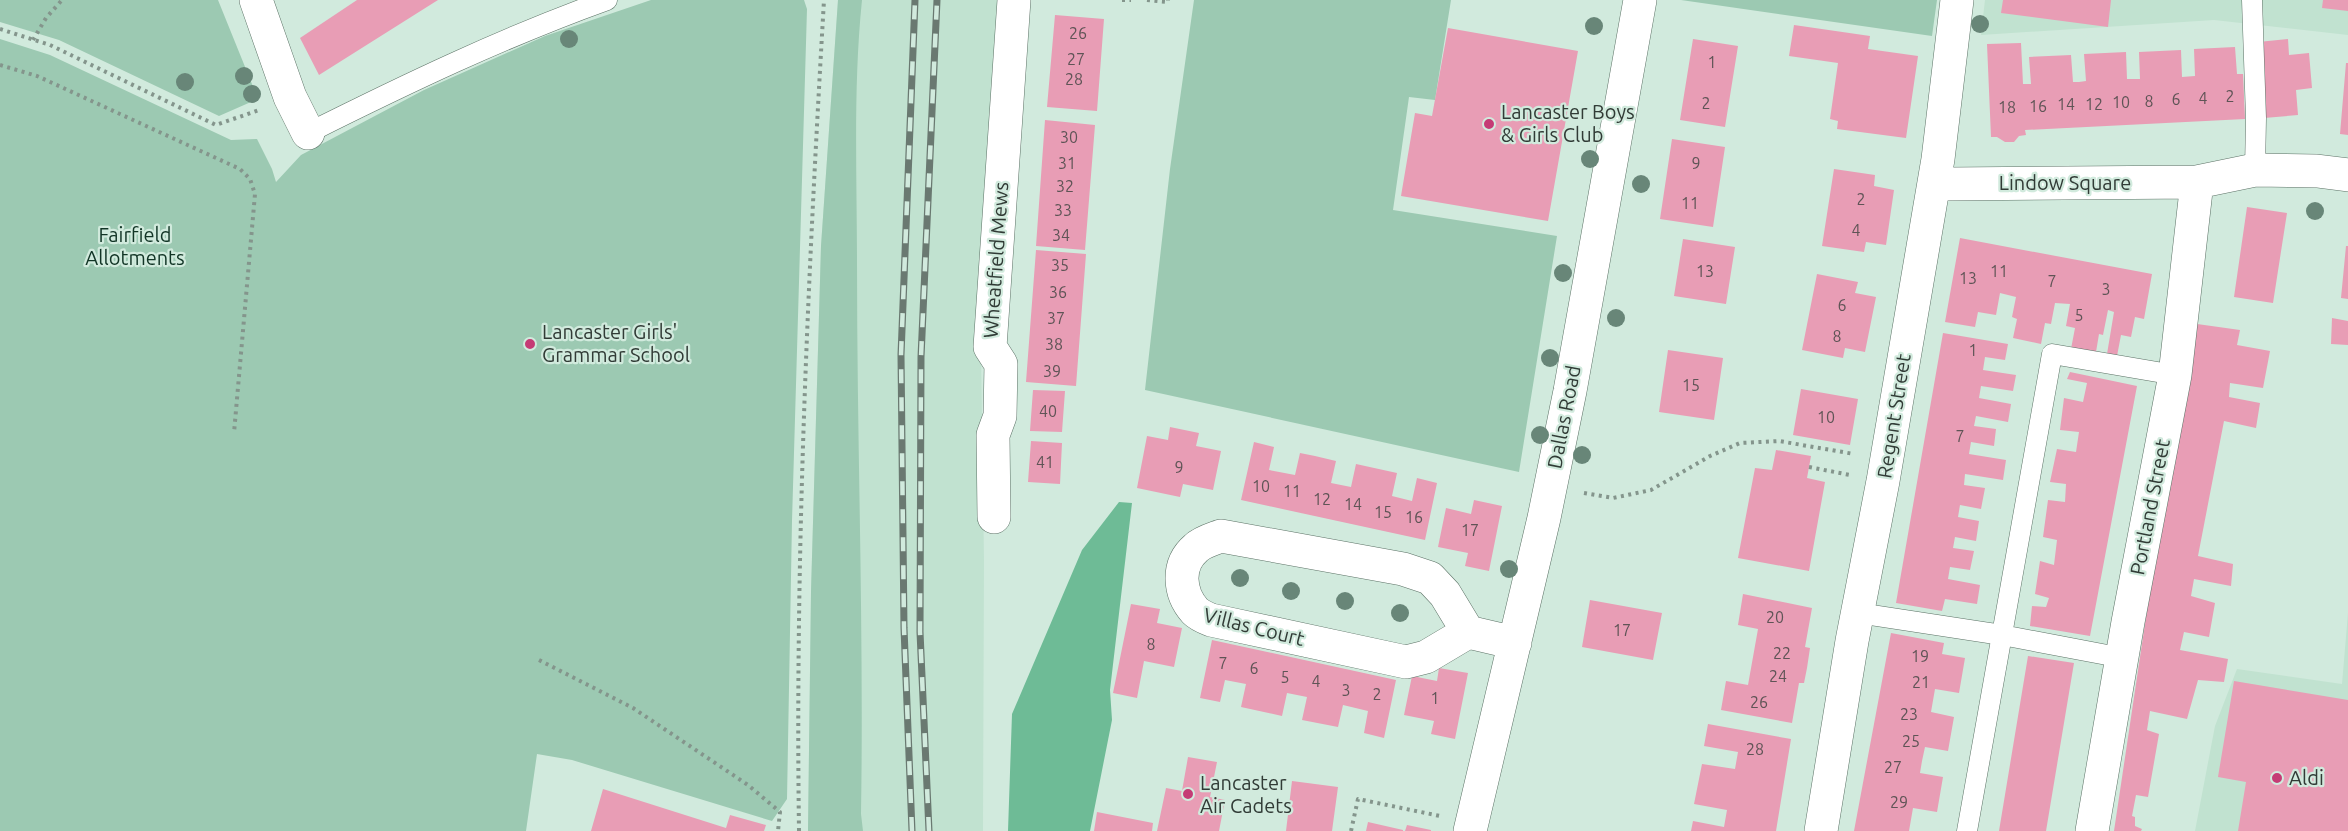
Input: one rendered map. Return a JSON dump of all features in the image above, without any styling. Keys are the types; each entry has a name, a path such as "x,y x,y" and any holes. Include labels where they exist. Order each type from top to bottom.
{"street":[{"name":"Wheatfield Mews","path":"994,517 993,435 1000,416 1001,364 990,347 1014,0"},
{"name":"Dallas Road","path":"1471,827 1550,488 1617,136 1640,0"},
{"name":"Regent Street","path":"1821,831 1935,182 1957,0"},
{"path":"264,3 290,97 308,133"},
{"name":"Lindow Square","path":"1935,182 1948,184 2196,182 2255,170 2317,171 2348,175"},
{"name":"Portland Street","path":"2092,831 2128,622 2175,375 2196,182"},
{"name":"Villas Court","path":"1221,536 1403,569 1430,578 1445,594 1468,632 1426,657 1406,662 1211,620 1196,613 1183,591 1181,573 1189,555 1197,546 1221,536"},
{"path":"1468,632 1515,643"}],"lane":[{"path":"308,133 438,69 542,23 607,0"},
{"path":"2252,0 2256,118 2255,170"},
{"path":"1967,831 2052,354 2175,375"},
{"path":"1858,613 2002,635 2123,658"}],"path":[{"path":"33,40 46,18 62,0"},
{"path":"799,831 798,583 814,165 824,0"},
{"path":"1122,0 1131,0"},
{"path":"1147,0 1168,2 1168,0"},
{"path":"0,29 50,45 216,125 290,97"},
{"path":"0,65 37,76 240,169 250,179 255,194 234,433"},
{"path":"1550,488 1612,498 1651,490 1710,456 1740,443 1779,441 1859,455"},
{"path":"539,660 633,708 748,785 780,812 778,831"},
{"path":"1351,831 1358,799 1471,827"}],"shaded area":[{"path":"838,0 1004,0 981,349 984,561 983,831 808,831 811,592 821,246"},
{"path":"1985,0 2348,0 2348,35 2214,20 1981,35"},
{"name":"Aldi","path":"2348,613 2348,831 2195,831 2215,726 2237,669 2342,684"}],"green space":[{"path":"0,0 218,0 258,99 219,116 59,40 0,22"},
{"name":"Lancaster Girls' Grammar School","path":"651,0 804,0 807,9 792,521 787,799 772,821 572,760 537,754 526,831 0,831 0,39 50,55 231,140 257,139 276,182 301,155 424,90 545,36"},
{"path":"838,0 862,0 857,66 856,132 862,676 861,814 863,831 808,831 811,592 821,246"},
{"path":"1194,0 1451,0 1435,100 1409,97 1393,210 1557,236 1519,472 1145,390 1170,169"},
{"path":"1681,0 1937,0 1932,36"},
{"path":"1119,502 1132,503 1110,690 1112,720 1090,831 1008,831 1012,714 1082,550"}],"building":[{"path":"357,0 438,0 319,75 300,38"},
{"path":"2003,0 2111,0 2108,27 2001,13"},
{"path":"2323,0 2348,0 2348,11 2322,8"},
{"path":"1055,15 1104,19 1097,111 1047,107"},
{"path":"1794,25 1870,36 1868,49 1918,56 1906,138 1837,129 1838,121 1830,119 1838,63 1789,56"},
{"name":"Lancaster Boys & Girls Club","path":"1448,28 1578,51 1548,221 1401,196 1415,113 1432,116"},
{"path":"1693,39 1738,46 1725,127 1680,120"},
{"path":"2288,39 2289,55 2309,53 2312,88 2296,90 2298,115 2264,118 2258,42"},
{"path":"2021,43 2023,84 2031,84 2029,57 2071,55 2073,82 2079,82 2086,81 2084,54 2126,52 2127,79 2140,79 2139,52 2181,50 2182,77 2195,76 2194,49 2235,47 2237,74 2243,74 2245,119 2025,130 2026,135 2019,136 2014,142 2005,142 1997,137 1991,137 1987,44"},
{"path":"2346,63 2348,63 2348,135 2340,134"},
{"path":"1045,120 1095,125 1085,250 1036,246"},
{"path":"1672,139 1725,147 1713,227 1660,219"},
{"path":"1834,169 1875,175 1874,186 1894,190 1886,245 1866,242 1864,252 1822,246"},
{"path":"2247,207 2287,213 2273,303 2234,297"},
{"path":"1960,238 2152,274 2144,319 2135,317 2131,337 2121,335 2117,356 2107,354 2114,312 2108,310 2103,335 2099,334 2096,352 2071,349 2075,328 2066,326 2070,304 2055,303 2051,324 2045,323 2041,344 2013,338 2017,319 2012,317 2016,297 2000,293 1996,315 1978,312 1975,327 1945,322"},
{"path":"1683,239 1735,247 1726,304 1674,296"},
{"path":"2346,246 2348,246 2348,299 2341,298"},
{"path":"1036,250 1086,254 1076,386 1026,382"},
{"path":"1817,274 1858,282 1855,293 1876,297 1865,352 1845,348 1843,358 1802,350"},
{"path":"2332,318 2348,321 2348,345 2331,344"},
{"path":"2190,323 2240,330 2237,345 2270,351 2263,388 2230,383 2229,397 2260,403 2256,428 2224,421 2198,556 2233,564 2231,586 2194,579 2191,596 2215,603 2209,637 2184,632 2180,650 2228,659 2224,682 2198,680 2187,719 2150,711 2147,730 2159,734 2148,797 2136,795 2132,816 2135,817 2135,826 2142,829 2141,831 2114,831"},
{"path":"1943,333 2008,344 2005,360 1985,357 1983,370 2016,375 2013,391 1981,386 1979,398 2011,404 2008,422 1976,416 1974,426 1996,429 1994,446 1971,442 1969,454 2006,460 2003,480 1965,474 1964,485 1985,488 1981,509 1960,505 1958,517 1979,521 1976,541 1955,537 1953,548 1974,551 1970,570 1950,567 1948,579 1980,585 1977,604 1945,599 1942,611 1896,603"},
{"path":"1668,350 1723,358 1714,420 1659,412"},
{"path":"2070,372 2137,386 2090,636 2030,626 2032,606 2046,607 2049,598 2035,594 2040,561 2054,565 2057,540 2043,537 2048,500 2065,502 2066,484 2050,482 2057,449 2076,452 2079,432 2060,430 2064,398 2083,402 2087,383 2067,379"},
{"path":"1801,389 1858,399 1850,445 1793,435"},
{"path":"1033,390 1065,391 1062,432 1030,431"},
{"path":"1170,427 1199,433 1196,446 1221,451 1213,490 1183,484 1180,497 1137,488 1147,436 1168,440"},
{"path":"1031,441 1062,443 1060,484 1028,482"},
{"path":"1254,442 1274,447 1269,470 1295,475 1300,453 1315,456 1336,461 1331,483 1351,487 1356,464 1397,473 1392,496 1412,501 1417,478 1437,483 1425,540 1241,500"},
{"path":"1776,450 1811,456 1807,478 1825,482 1809,571 1738,558 1755,468 1772,470"},
{"path":"1474,500 1502,506 1489,571 1465,566 1468,553 1438,547 1446,508 1471,514"},
{"path":"1743,594 1812,608 1805,647 1810,648 1807,668 1804,683 1799,683 1792,723 1721,710 1726,681 1748,685 1758,629 1738,625"},
{"path":"1590,600 1662,613 1653,660 1582,647"},
{"path":"1131,604 1160,609 1157,623 1182,628 1174,667 1144,661 1137,698 1113,693"},
{"path":"1891,633 1944,643 1942,654 1965,658 1959,693 1935,689 1931,712 1954,717 1948,751 1925,747 1922,761 1920,773 1943,777 1937,812 1913,808 1909,831 1854,831"},
{"path":"1212,640 1396,680 1384,738 1364,733 1368,711 1343,705 1338,727 1302,720 1307,697 1287,693 1282,716 1241,707 1246,684 1225,680 1220,702 1200,698"},
{"path":"2028,656 2074,663 2046,831 1999,831"},
{"path":"1439,668 1468,673 1455,739 1431,734 1434,721 1404,715 1412,676 1437,681"},
{"name":"Aldi","path":"2234,681 2348,700 2348,831 2238,831 2246,782 2218,777"},
{"path":"1708,724 1791,739 1776,831 1691,831 1693,821 1724,827 1727,810 1694,804 1702,764 1735,769 1738,752 1704,746"},
{"name":"Lancaster Air Cadets","path":"1188,757 1217,762 1210,797 1225,800 1219,831 1157,831 1166,788 1182,791"},
{"path":"1292,781 1338,787 1332,831 1286,831"},
{"path":"603,789 726,828 730,815 766,825 764,831 591,831"},
{"path":"1097,812 1153,823 1152,831 1094,831"},
{"path":"1368,822 1403,830 1403,831 1366,831"},
{"path":"1407,825 1431,830 1431,831 1405,831"}],"railway":[{"path":"912,831 904,628 901,355 915,0"},
{"path":"929,831 920,632 921,357 937,0"}],"place":[{"name":"Lancaster Boys & Girls Club","path":"1489,124"},
{"name":"Lancaster Girls' Grammar School","path":"530,344"},
{"name":"Aldi","path":"2277,778"},
{"name":"Lancaster Air Cadets","path":"1188,794"}],"park label":[{"name":"Fairfield Allotments","path":"135,246"}]}
